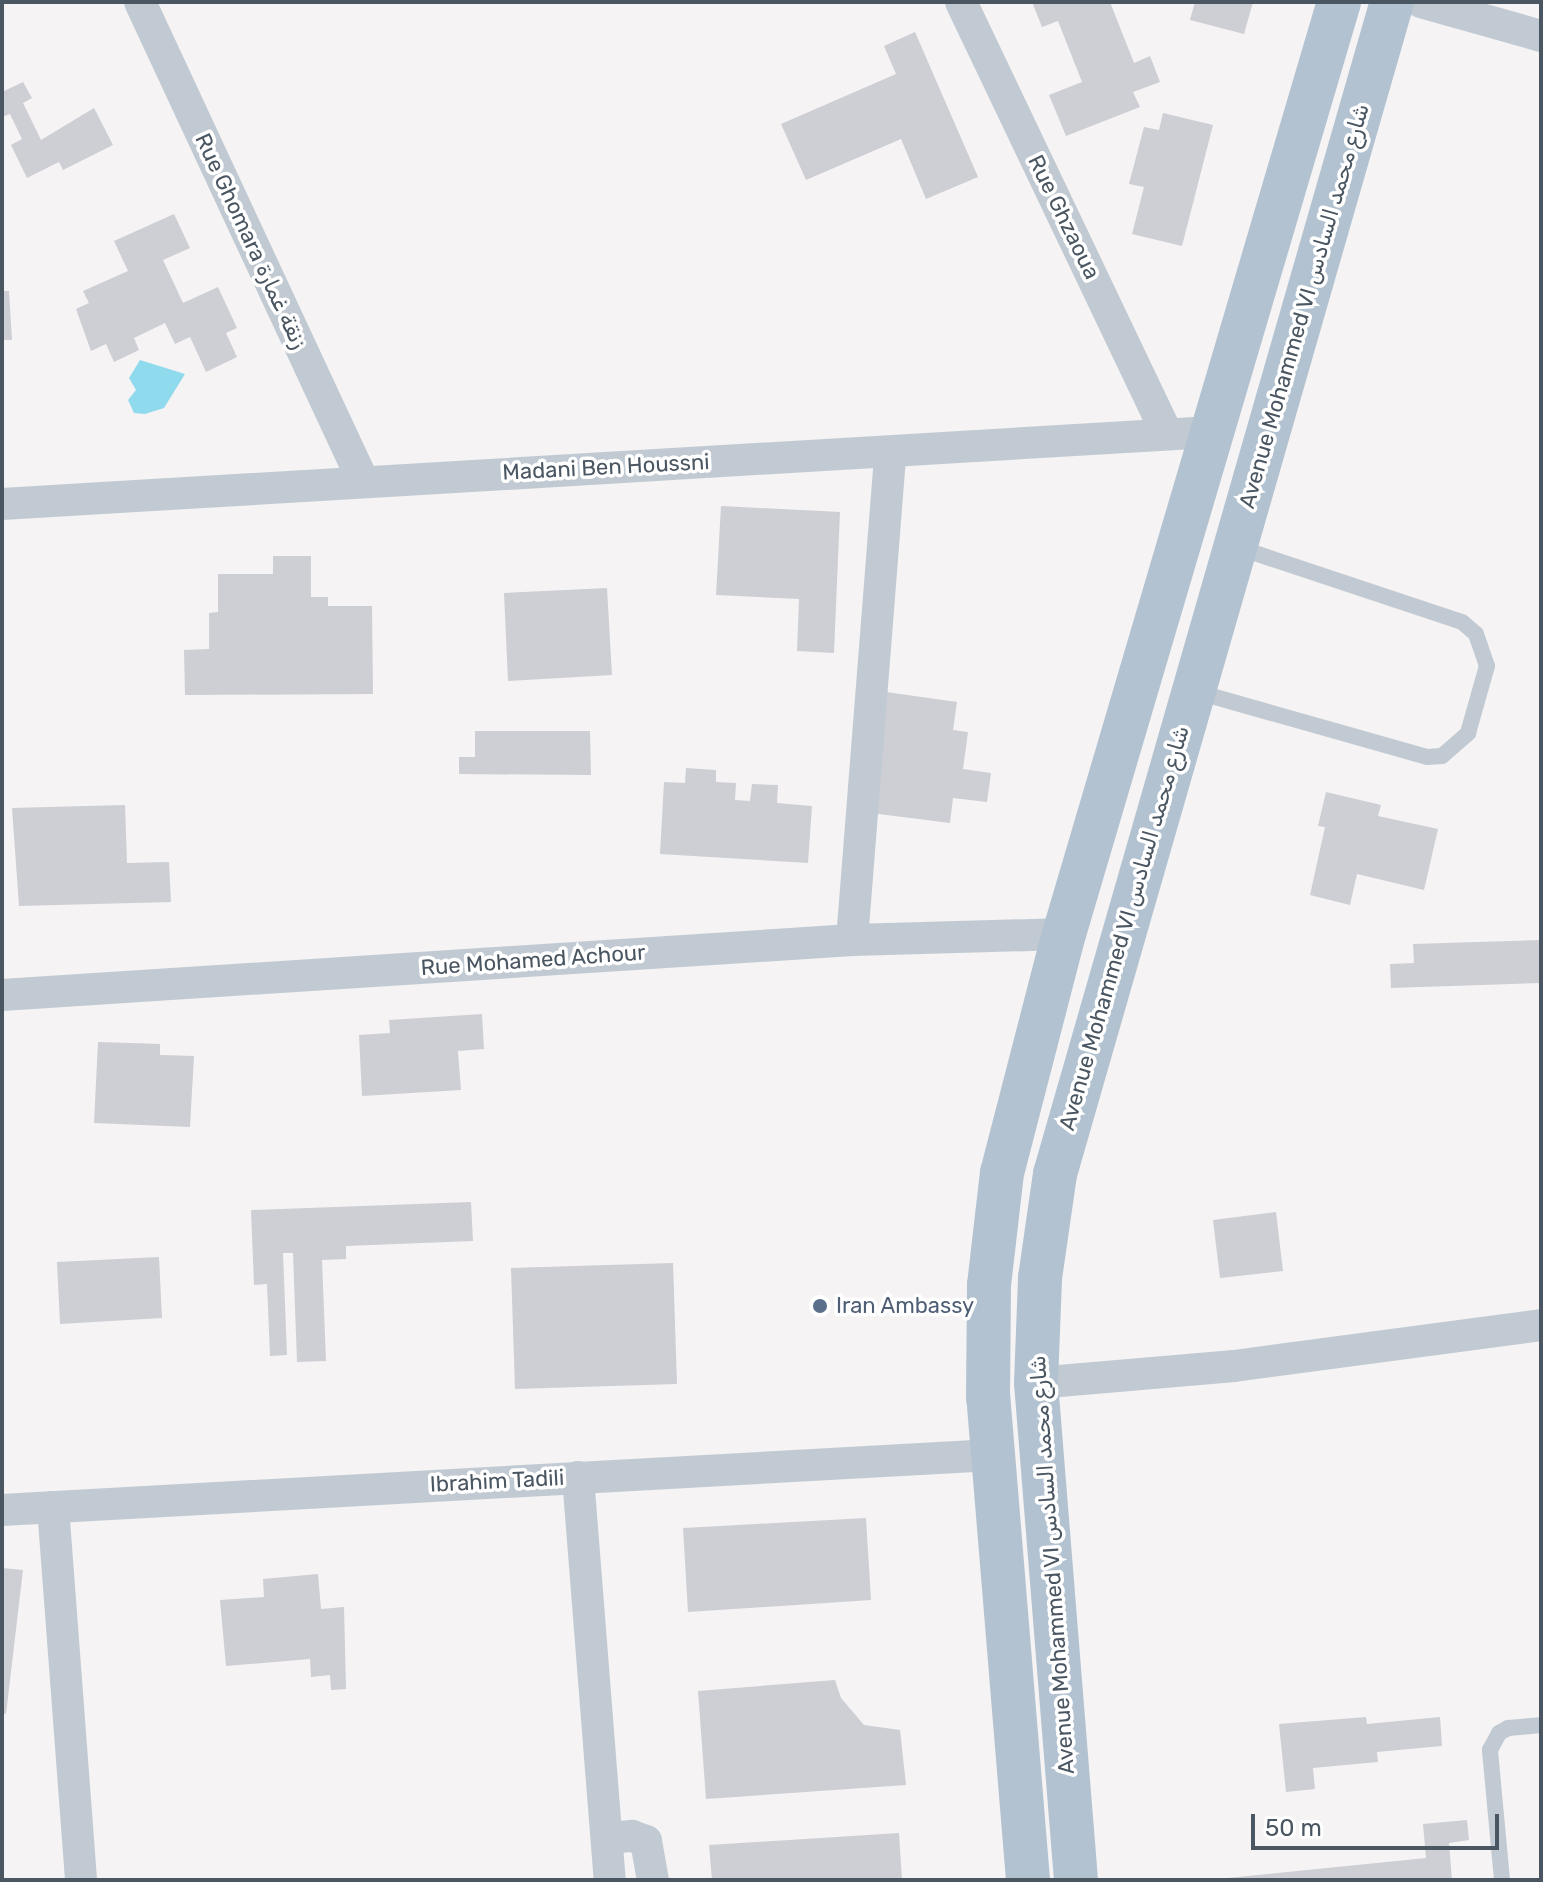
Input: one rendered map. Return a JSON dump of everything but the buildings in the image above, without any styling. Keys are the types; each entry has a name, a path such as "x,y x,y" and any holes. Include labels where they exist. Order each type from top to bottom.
{"main road":[{"path":"1028,1880 992,1455 987,1341 994,1228 1014,1117 1064,934 1339,2"},
{"name":"Avenue Mohammed VI شارع محمد السادس","path":"1076,1880 1036,1383 1040,1278 1055,1174 1392,2"}],"street":[{"name":"Rue Ghomara زنقة غمارة","path":"140,2 362,479"},
{"name":"Rue Ghzaoua","path":"961,2 1166,432"},
{"path":"1421,2 1541,36"},
{"name":"Madani Ben Houssni","path":"2,504 362,479 890,453 1166,432 1211,432"},
{"path":"852,940 890,453"},
{"name":"Rue Mohamed Achour","path":"2,995 852,940 1064,934"},
{"path":"1036,1383 1234,1366 1541,1325"},
{"name":"Ibrahim Tadili","path":"2,1510 992,1455"},
{"path":"578,1477 610,1880"},
{"path":"53,1507 81,1880"},
{"path":"607,1838 632,1836 646,1841 653,1880"}],"lane":[{"path":"1192,690 1427,757 1442,756 1468,733 1487,666 1476,634 1462,622 1235,546"},
{"path":"1502,1880 1490,1750 1499,1733 1508,1728 1541,1725"}],"water":[{"path":"140,360 185,374 164,408 145,414 134,413 128,400 136,390 129,378"}],"place":[{"name":"Iran Ambassy","path":"820,1306"}]}
